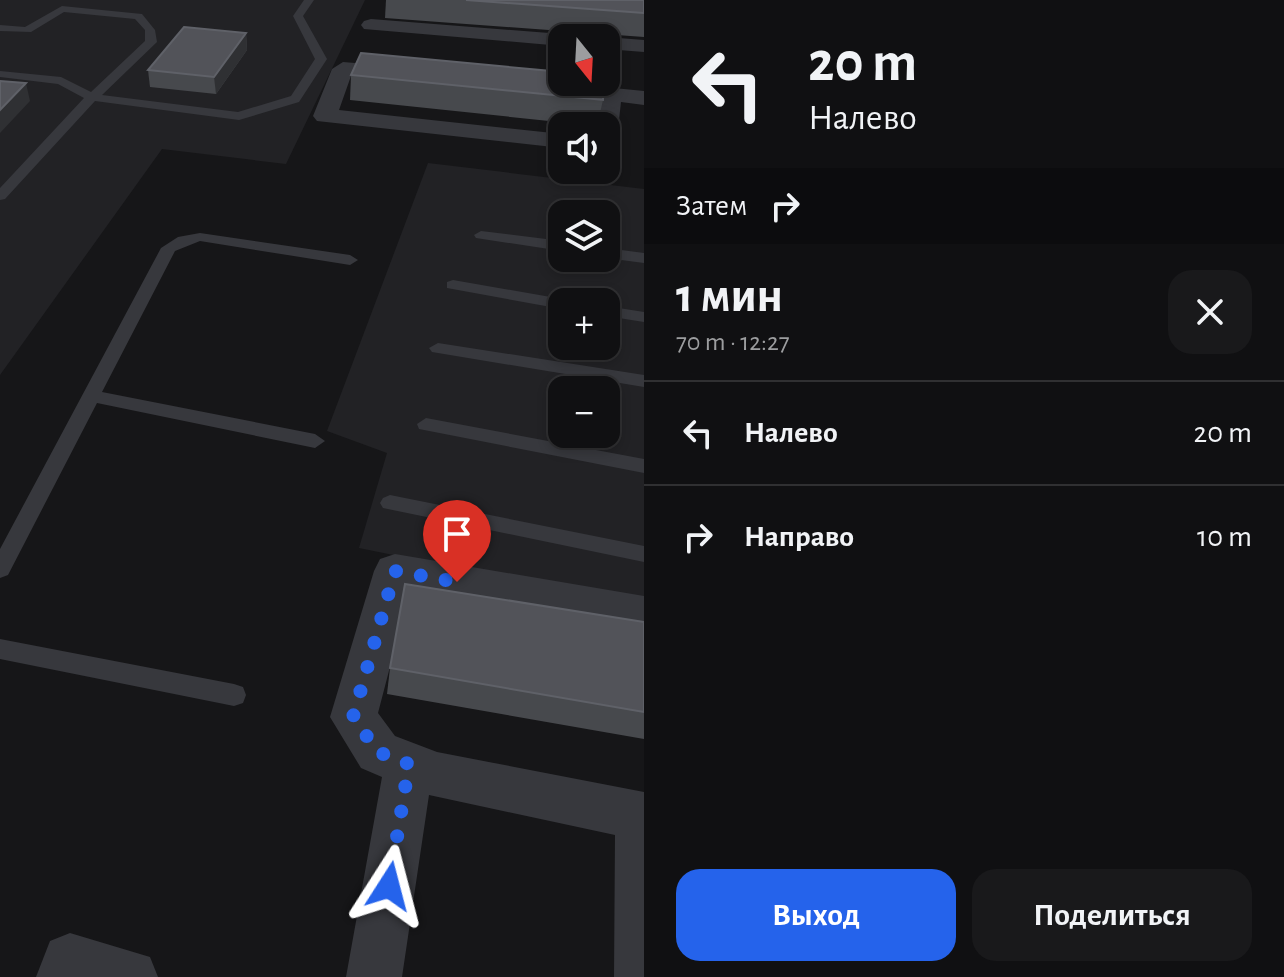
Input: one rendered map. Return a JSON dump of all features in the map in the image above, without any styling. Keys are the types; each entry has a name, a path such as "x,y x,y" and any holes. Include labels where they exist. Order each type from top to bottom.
{"street":[{"path":"382,0 362,47 343,69 325,116 548,140"},
{"path":"362,47 548,40"},
{"path":"620,44 644,46"},
{"path":"362,47 429,76"},
{"path":"535,87 548,88"},
{"path":"620,95 644,98"},
{"path":"642,977 640,815 437,775 378,752 353,717 395,571 644,614"},
{"path":"374,977 409,764"},
{"path":"64,977 70,961 130,977"}],"lane":[{"path":"0,74 61,81 92,97 239,116 295,99 321,59 298,16 309,0"},
{"path":"0,28 27,30 62,9 138,16 150,30 151,42 92,97 0,196"},
{"path":"481,235 548,244"},
{"path":"0,569 169,248 183,240 200,237 350,260"},
{"path":"620,255 644,258"},
{"path":"453,285 548,302"},
{"path":"620,313 644,317"},
{"path":"438,348 644,381"},
{"path":"93,396 315,441"},
{"path":"426,424 644,466"},
{"path":"390,503 644,554"},
{"path":"0,649 234,695"}],"shaded area":[{"path":"0,0 365,0 286,164 162,149 0,375"},
{"path":"428,163 548,177 548,184 602,184 644,189 644,606 359,548 387,453 327,431"}],"building":[{"path":"466,0 644,0 644,13"},
{"path":"184,27 246,33 214,77 148,70"},
{"path":"361,53 548,71 548,95 351,75"},
{"path":"0,81 26,83 0,110"},
{"path":"563,96 603,96 603,100"},
{"path":"405,584 644,622 644,712 390,668"}],"route":[{"path":"389,886 409,764 378,752 353,717 395,571 457,582"}]}
